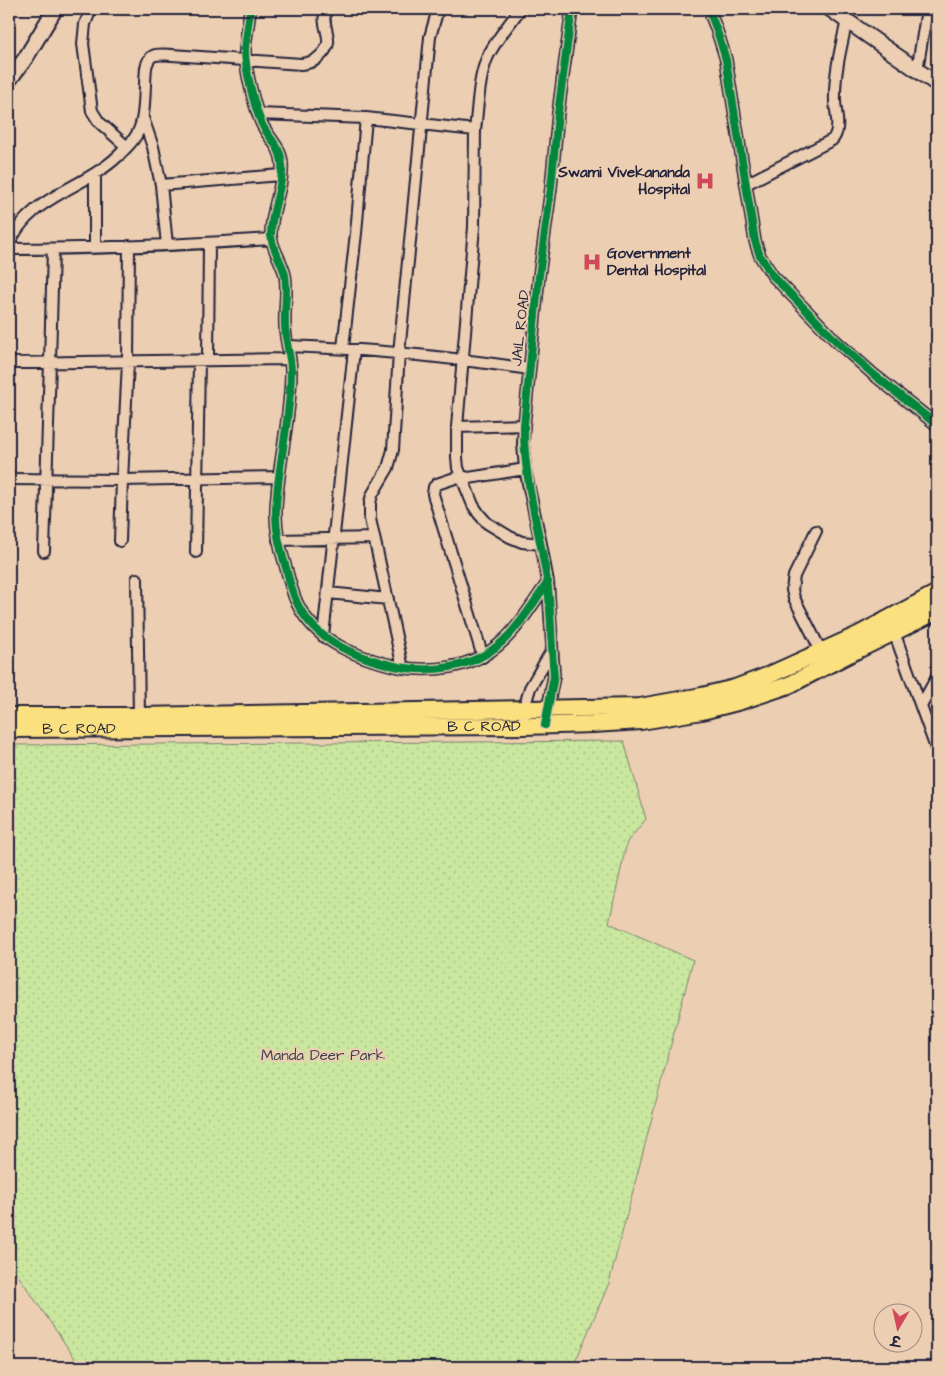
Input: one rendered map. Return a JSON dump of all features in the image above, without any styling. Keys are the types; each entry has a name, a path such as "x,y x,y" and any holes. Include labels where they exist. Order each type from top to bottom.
{"main road":[{"path":"9,80 25,59 55,9"},
{"path":"830,9 937,84"},
{"path":"9,716 139,716 225,721 524,709 640,707 735,688 767,676 858,634 937,593"},
{"name":"B C ROAD","path":"9,729 225,721 524,726 631,722 702,711 790,685 937,611"}],"street":[{"path":"91,9 85,24 83,44 92,111 99,122 127,147"},
{"path":"250,9 245,59 262,126 280,153 282,164 271,223 271,239 282,264 285,277 284,323 291,370 288,411 278,477 276,512 278,540 290,584 298,604 318,632 350,652 375,661 404,668 441,668 464,665 483,657 497,648 507,638 548,582"},
{"path":"9,245 16,230 31,213 112,163 127,147 139,131 147,61 151,56 158,54 301,64 311,62 316,60 328,46 324,20 326,9"},
{"path":"404,668 370,519 370,503 372,495 388,468 393,450 399,353 430,37 438,9"},
{"path":"520,9 490,52 486,60 482,80 475,130 474,228 457,426 457,457 461,476 473,505 479,514 488,523 510,537 522,542 541,544"},
{"name":"JAIL ROAD","path":"545,725 554,676 548,582 525,469 523,444 539,276 572,9"},
{"path":"708,9 720,37 726,60 755,241 760,256 773,276 836,342 937,425"},
{"path":"917,71 928,9"},
{"path":"746,184 836,137 836,75 847,20"},
{"path":"258,114 366,118 475,130"},
{"path":"142,117 153,147 161,185 167,244"},
{"path":"343,348 366,118"},
{"path":"96,174 96,247"},
{"path":"161,185 281,175"},
{"path":"9,249 53,249 271,239"},
{"path":"196,552 197,478 209,243"},
{"path":"120,541 128,362 129,246"},
{"path":"44,551 53,249"},
{"path":"288,346 343,348 462,359 529,369"},
{"path":"323,636 354,350"},
{"path":"9,363 290,359"},
{"path":"457,426 524,425"},
{"path":"483,657 433,494 434,487 437,484 461,476 469,478 525,469"},
{"path":"9,479 122,480 278,477"},
{"path":"816,531 794,576 792,590 794,598 821,651"},
{"path":"278,540 374,538"},
{"path":"137,579 139,716"},
{"path":"328,593 388,599"},
{"path":"894,632 937,751"},
{"path":"524,726 524,709 530,688 552,649"},
{"path":"921,706 937,677"}],"green space":[{"name":"Manda Deer Park","path":"624,741 646,819 627,842 609,923 693,960 609,1283 573,1367 81,1367 9,1262 9,745"}],"cycle path":[{"path":"250,9 245,50 248,77 261,122 279,152 282,163 281,181 271,227 271,236 285,275 285,331 291,371 289,406 279,475 276,516 280,546 297,603 315,629 340,647 369,659 399,667 438,669 468,662 483,656 496,647 518,624 548,582"},
{"path":"545,725 554,676 550,611 547,580 526,464 524,425 539,276 572,9"},
{"path":"708,9 726,60 755,241 760,256 773,276 837,342 873,374 937,425"}],"place":[{"name":"Swami Vivekananda Hospital","path":"705,181"},
{"name":"Government Dental Hospital","path":"592,262"}]}
